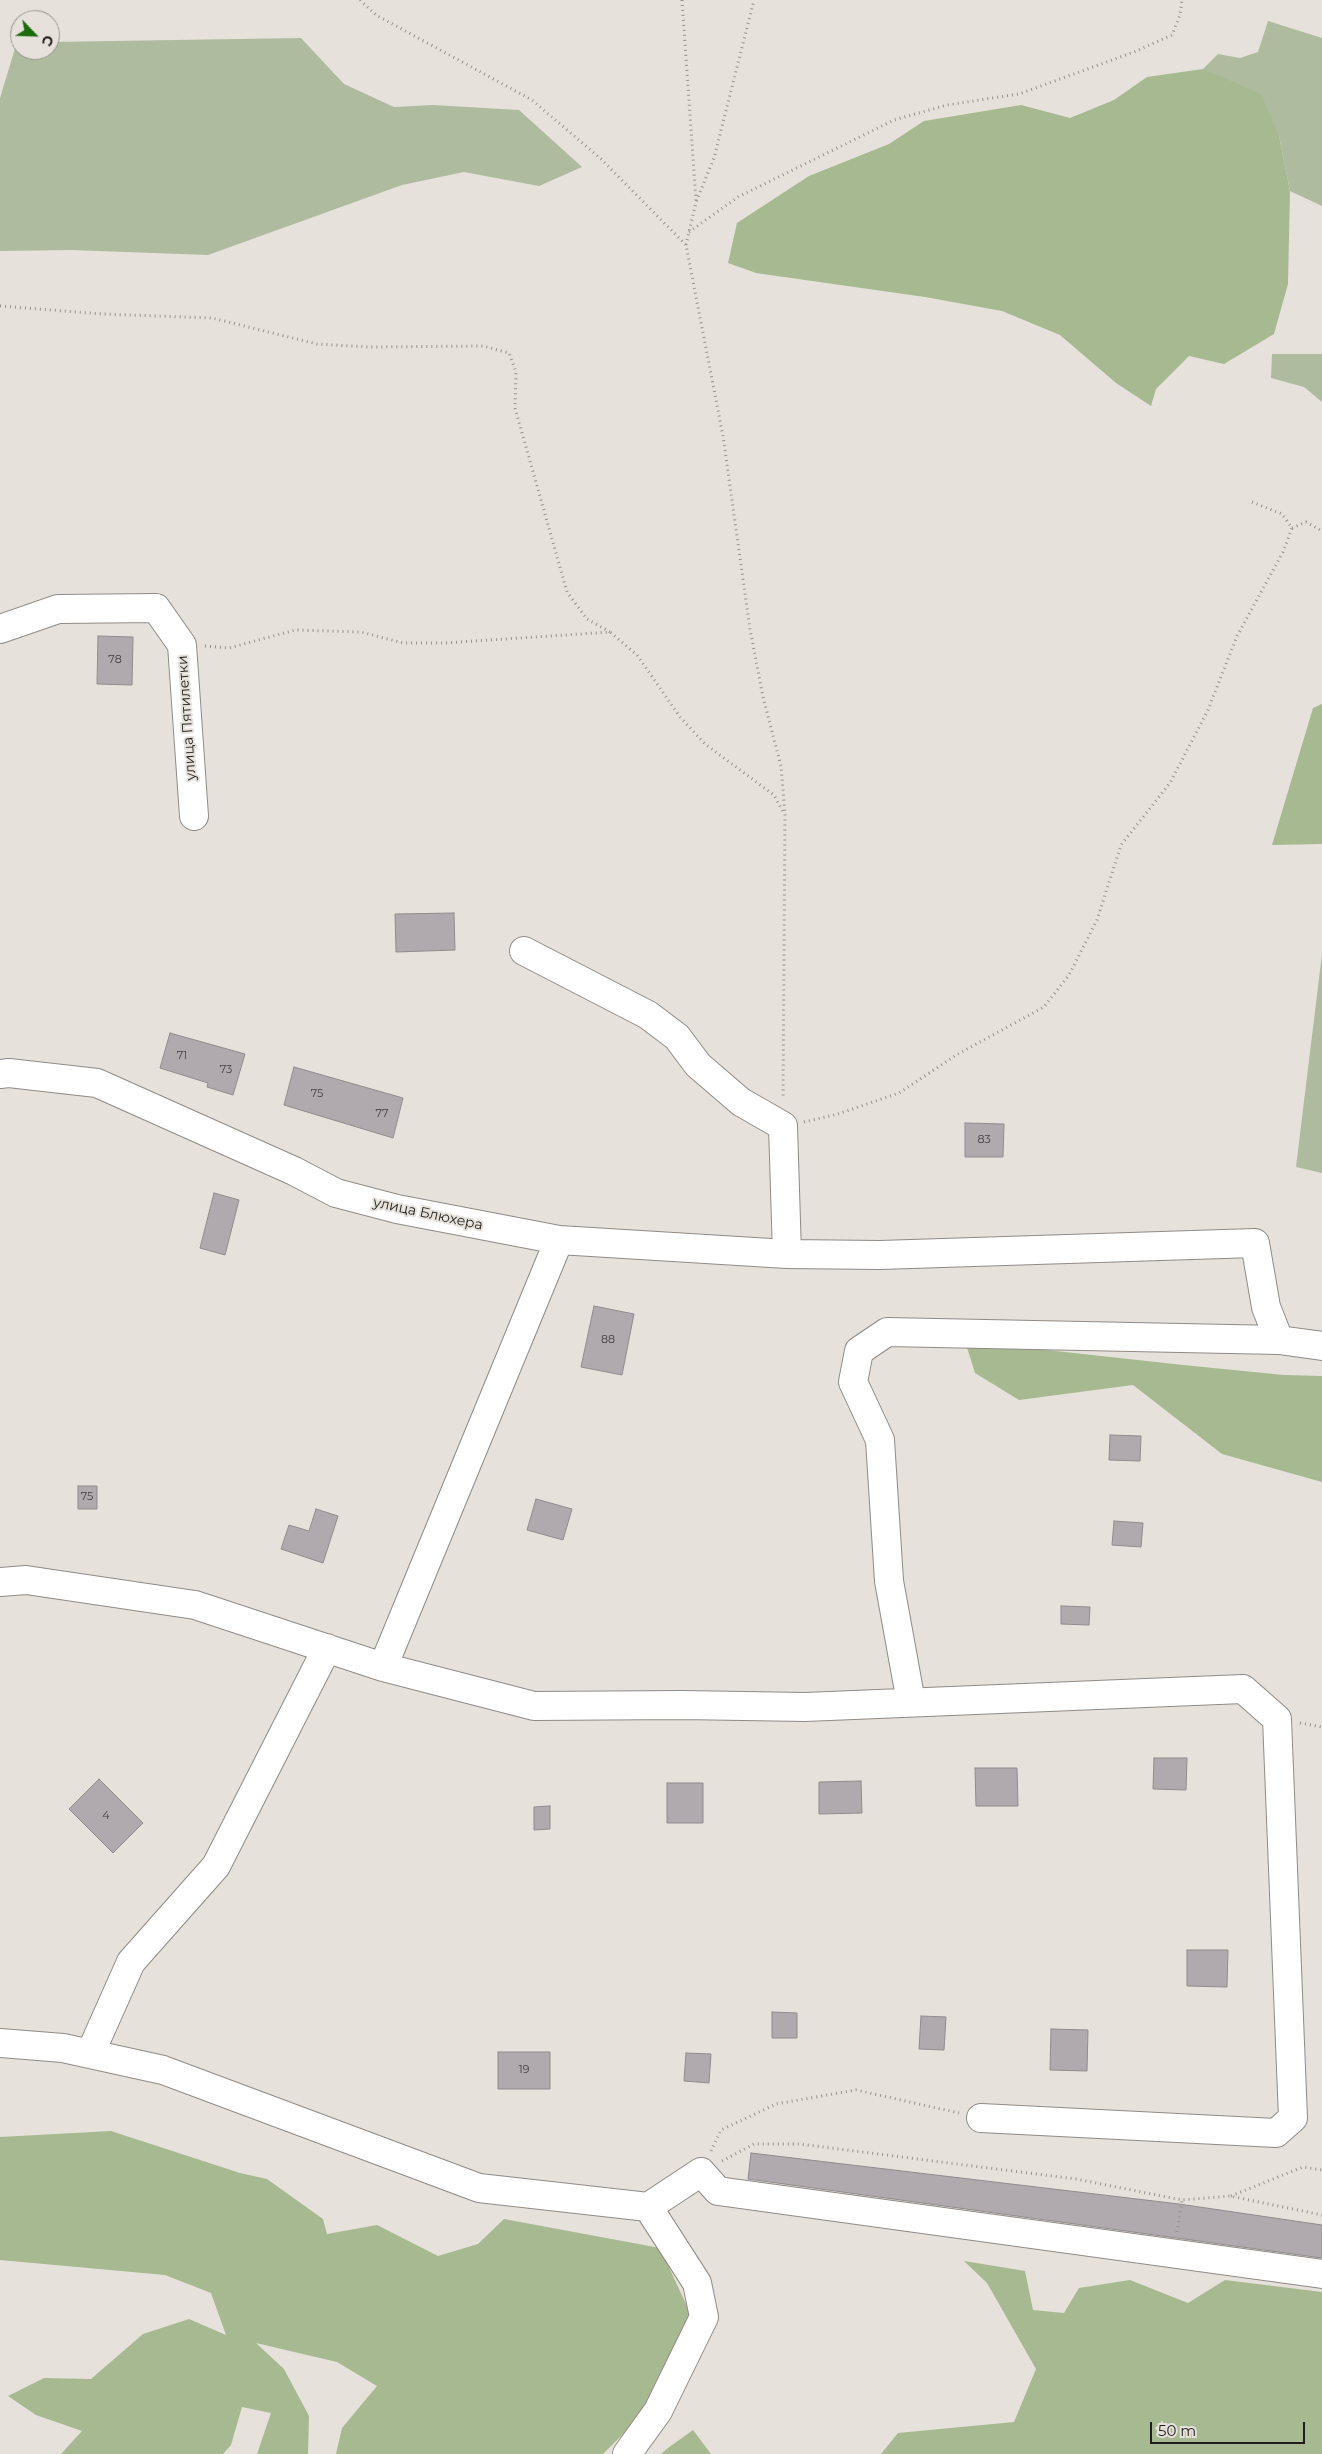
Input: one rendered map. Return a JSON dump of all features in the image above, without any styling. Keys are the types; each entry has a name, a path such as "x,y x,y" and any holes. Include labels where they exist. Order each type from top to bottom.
{"street":[{"name":"улица Пятилетки","path":"0,629 58,609 156,608 182,645 194,816"},
{"path":"524,951 648,1015 677,1037 698,1065 741,1102 783,1126 787,1254"},
{"name":"улица Блюхера","path":"0,1074 10,1073 97,1083 276,1163 336,1193 397,1209 560,1240 787,1254 880,1255 1255,1244 1266,1308 1279,1340"},
{"path":"383,1667 560,1240"},
{"path":"911,1702 889,1581 880,1440 854,1382 859,1351 887,1332 1279,1340 1322,1346"},
{"path":"13,1581 195,1605 383,1667 534,1706 682,1705 805,1707 1243,1689 1278,1719 1293,2118 1276,2133 981,2118"},
{"path":"90,2054 131,1962 216,1866 327,1648"},
{"path":"0,2043 63,2048 163,2070 480,2188 648,2208 702,2172 718,2191 1322,2274"},
{"path":"627,2454 658,2411 704,2317 696,2283 648,2208"}],"path":[{"path":"360,0 376,15 532,100 602,160 686,245"},
{"path":"682,0 696,202"},
{"path":"754,0 714,158 696,202 686,245 723,436 750,629 763,697 781,766 785,814 783,1126 838,1114 899,1093 958,1054 1044,1007 1068,975 1097,920 1120,845 1174,775 1208,710 1237,636 1283,552 1292,528 1306,522 1322,530"},
{"path":"689,232 738,197 894,120 947,105 1019,94 1134,52 1172,35 1180,15 1182,0"},
{"path":"0,306 102,314 212,318 254,330 317,344 369,347 483,346 509,353 516,372 515,408 567,592 587,619 610,632 637,655 680,717 706,744 774,795 785,814"},
{"path":"1252,502 1282,514 1292,528"},
{"path":"182,645 229,648 295,630 361,632 403,643 445,644 610,632"},
{"path":"702,2172 721,2130 776,2104 856,2090 981,2118"},
{"path":"702,2172 754,2144 799,2144 1076,2179 1182,2200 1230,2196 1303,2168 1322,2170"},
{"path":"1230,2196 1322,2215"},
{"path":"1173,2254 1182,2200"}],"green space":[{"path":"1268,21 1322,38 1322,206 1290,191 1279,136 1203,69 1218,54 1240,58 1258,52"},
{"path":"301,38 344,84 394,107 433,105 519,110 582,167 539,186 464,172 402,185 208,255 71,250 0,251 0,98 12,60 60,60 60,42"},
{"path":"1203,69 1261,94 1279,136 1290,191 1288,284 1274,334 1224,364 1189,356 1156,389 1151,406 1116,383 1060,335 1002,311 925,297 756,273 728,263 737,223 809,176 889,144 924,121 1021,105 1070,118 1114,100 1147,77"},
{"path":"1272,354 1322,354 1322,402 1304,387 1271,378"},
{"path":"1322,704 1322,844 1272,845 1313,708"},
{"path":"1322,954 1322,1173 1296,1167"},
{"path":"965,1341 1284,1375 1322,1376 1322,1482 1222,1454 1133,1385 1019,1400 975,1373"},
{"path":"111,2131 240,2173 267,2179 323,2219 327,2234 377,2225 438,2256 478,2244 504,2219 660,2248 692,2317 650,2407 603,2454 336,2454 342,2428 377,2386 337,2362 256,2343 284,2369 309,2416 308,2454 257,2454 271,2413 242,2407 231,2445 223,2454 61,2454 82,2431 36,2415 8,2396 44,2378 91,2379 143,2334 189,2319 226,2335 211,2293 165,2275 0,2260 0,2137"},
{"path":"964,2261 1025,2271 1033,2310 1064,2313 1079,2288 1130,2280 1188,2303 1225,2280 1322,2292 1322,2454 881,2454 898,2433 1014,2422 1036,2369 987,2283"},
{"path":"693,2430 711,2454 661,2454 668,2448"}],"building":[{"path":"98,636 133,637 132,685 97,684"},
{"path":"454,913 455,950 396,952 395,914"},
{"path":"170,1033 245,1054 233,1095 207,1087 208,1083 160,1068"},
{"path":"294,1067 403,1098 393,1138 284,1105"},
{"path":"965,1123 1004,1124 1003,1157 965,1157"},
{"path":"214,1193 239,1200 225,1255 200,1248"},
{"path":"594,1306 634,1314 622,1375 581,1367"},
{"path":"1110,1435 1141,1436 1140,1461 1109,1460"},
{"path":"78,1486 97,1486 97,1509 78,1509"},
{"path":"536,1499 572,1509 563,1540 527,1530"},
{"path":"316,1509 338,1516 323,1563 281,1549 289,1525 309,1531"},
{"path":"1114,1521 1143,1523 1141,1547 1112,1545"},
{"path":"1061,1606 1090,1607 1089,1625 1061,1624"},
{"path":"1154,1758 1187,1758 1186,1790 1153,1789"},
{"path":"975,1768 1017,1768 1018,1806 976,1806"},
{"path":"99,1779 143,1823 113,1853 69,1809"},
{"path":"861,1781 862,1813 819,1814 819,1782"},
{"path":"667,1783 703,1783 703,1823 667,1823"},
{"path":"550,1806 550,1829 534,1830 534,1807"},
{"path":"1187,1950 1228,1950 1227,1987 1187,1986"},
{"path":"772,2012 797,2013 797,2038 772,2038"},
{"path":"921,2016 946,2017 944,2050 919,2049"},
{"path":"1051,2029 1088,2030 1087,2071 1050,2070"},
{"path":"498,2052 550,2052 550,2089 498,2089"},
{"path":"686,2053 711,2054 709,2083 684,2081"},
{"path":"751,2153 1179,2204 1322,2225 1322,2258 748,2179"}]}
